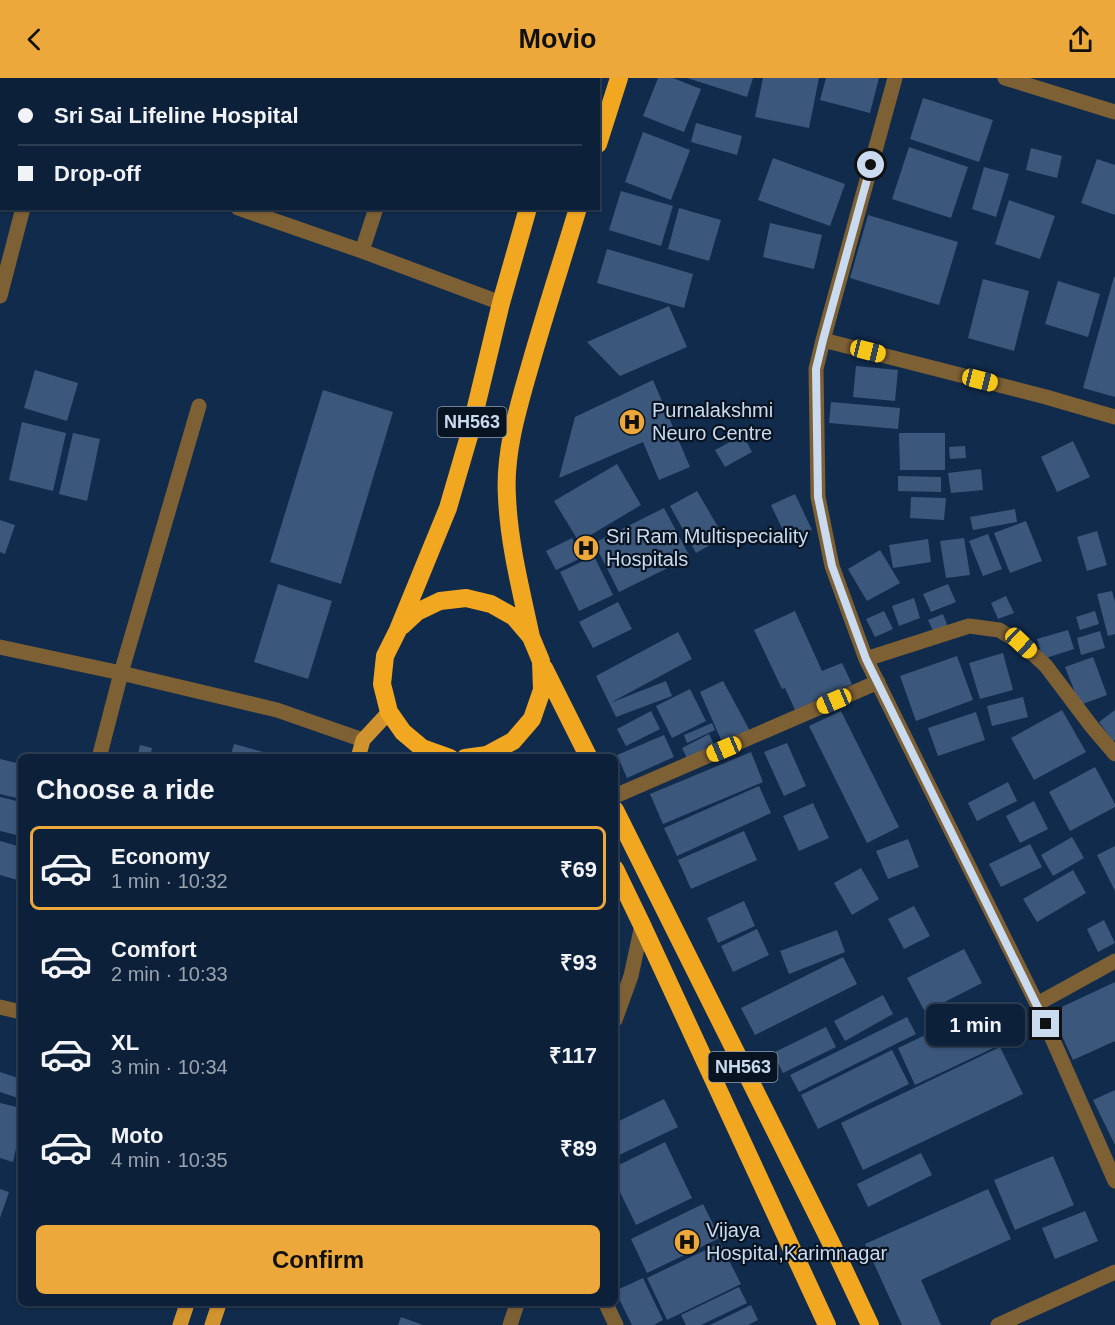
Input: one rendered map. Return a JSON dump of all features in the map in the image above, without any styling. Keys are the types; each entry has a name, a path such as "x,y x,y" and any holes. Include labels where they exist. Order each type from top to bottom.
{"highway":[{"path":"600,138 619,78"},
{"name":"NH563","path":"418,753 389,712 382,684 386,656 448,508 527,210"},
{"name":"NH563","path":"577,210 540,331 509,449 507,495 513,551 531,637 587,754"},
{"name":"NH563","path":"398,630 417,612 440,601 466,598 491,604 514,617 531,637"},
{"name":"NH563","path":"493,754 513,741 532,719 542,690 541,661"},
{"name":"NH563","path":"618,816 834,1248 870,1325"},
{"name":"NH563","path":"618,875 827,1325"}],"main road":[{"path":"359,754 363,740 389,712"},
{"path":"180,1325 186,1306"},
{"path":"212,1325 218,1306"}],"street":[{"path":"895,78 816,369 818,497 832,566 866,659 1037,1004 1115,1181"},
{"path":"1005,78 1115,112"},
{"path":"0,296 22,210"},
{"path":"244,210 501,303"},
{"path":"362,251 375,210"},
{"path":"823,340 1047,397 1115,417"},
{"path":"100,754 198,406"},
{"path":"866,659 969,626 999,630 1021,643 1046,666 1115,754"},
{"path":"0,647 277,710 363,740"},
{"path":"618,795 878,682"},
{"path":"618,1012 631,976 642,925"},
{"path":"1037,1004 1115,961"},
{"path":"0,1007 18,1011"},
{"path":"998,1325 1115,1272"},
{"path":"510,1325 516,1306"},
{"path":"607,1306 616,1325"}],"building":[{"path":"658,78 673,78 701,89 684,132 643,116"},
{"path":"687,78 753,78 747,97"},
{"path":"763,78 819,78 809,128 755,117"},
{"path":"826,78 879,78 870,113 820,100"},
{"path":"923,98 993,120 979,162 910,139"},
{"path":"696,123 742,136 737,155 691,142"},
{"path":"643,132 690,150 671,200 625,182"},
{"path":"909,147 968,167 951,218 892,199"},
{"path":"1031,148 1062,156 1057,178 1026,170"},
{"path":"773,158 845,184 830,226 758,200"},
{"path":"1097,159 1115,165 1115,215 1081,203"},
{"path":"984,167 1009,174 996,217 972,209"},
{"path":"621,191 673,206 661,246 609,230"},
{"path":"1009,200 1055,216 1040,259 995,244"},
{"path":"679,208 721,220 709,261 668,249"},
{"path":"868,215 958,242 939,305 850,278"},
{"path":"770,223 822,235 814,269 763,257"},
{"path":"607,249 693,274 684,308 597,283"},
{"path":"1115,277 1115,397 1083,388"},
{"path":"983,279 1029,291 1014,351 968,338"},
{"path":"1058,281 1100,294 1088,337 1045,324"},
{"path":"669,306 687,347 620,376 587,342"},
{"path":"856,366 898,370 895,401 853,397"},
{"path":"35,370 78,383 67,421 24,408"},
{"path":"653,380 690,467 659,480 643,442 559,478 575,417"},
{"path":"323,390 393,412 341,584 270,562"},
{"path":"831,402 900,408 898,429 829,423"},
{"path":"22,422 66,433 53,491 9,480"},
{"path":"73,433 100,439 87,501 59,494"},
{"path":"899,433 945,433 945,470 900,470"},
{"path":"743,435 752,452 725,467 715,450"},
{"path":"1073,441 1090,477 1057,492 1041,457"},
{"path":"965,446 966,458 950,459 949,447"},
{"path":"617,464 641,505 579,542 554,501"},
{"path":"981,469 983,490 951,493 948,473"},
{"path":"898,476 941,477 941,492 898,491"},
{"path":"697,491 724,537 696,553 670,506"},
{"path":"795,494 812,530 788,541 771,505"},
{"path":"911,497 946,498 944,520 910,518"},
{"path":"664,508 690,557 619,592 594,543"},
{"path":"1015,509 1017,522 973,530 970,517"},
{"path":"0,520 15,525 5,554 0,552"},
{"path":"1026,521 1042,561 1010,573 994,533"},
{"path":"1097,531 1107,565 1087,571 1077,537"},
{"path":"988,534 1002,569 983,576 969,541"},
{"path":"572,538 581,558 556,570 546,551"},
{"path":"964,538 970,575 946,578 940,541"},
{"path":"928,539 931,562 893,568 889,545"},
{"path":"880,550 900,583 867,601 848,569"},
{"path":"594,556 613,595 579,611 560,572"},
{"path":"278,584 332,601 308,679 254,662"},
{"path":"948,584 956,602 931,612 923,594"},
{"path":"1112,591 1115,602 1115,634 1108,636 1097,594"},
{"path":"1006,596 1014,613 998,619 991,603"},
{"path":"914,598 920,618 899,626 892,606"},
{"path":"618,602 632,629 593,648 579,622"},
{"path":"795,611 822,671 842,663 852,684 795,710 785,688 782,689 754,630"},
{"path":"884,611 893,629 875,637 866,619"},
{"path":"1095,611 1099,624 1080,630 1076,617"},
{"path":"943,614 949,630 935,635 928,620"},
{"path":"1068,630 1074,649 1043,659 1037,639"},
{"path":"1100,631 1105,648 1081,655 1077,638"},
{"path":"678,632 692,659 610,703 666,681 672,696 616,717 596,676"},
{"path":"1003,653 1013,690 980,699 969,663"},
{"path":"957,656 973,700 916,721 900,676"},
{"path":"1093,657 1107,695 1080,705 1065,667"},
{"path":"723,681 750,731 722,742 700,692"},
{"path":"690,689 706,721 672,738 656,706"},
{"path":"1023,697 1028,717 992,726 987,706"},
{"path":"1062,710 1086,752 1034,780 1011,738"},
{"path":"1115,710 1115,740 1113,741 1099,722"},
{"path":"651,711 660,729 626,746 617,729"},
{"path":"841,711 899,827 867,843 809,726"},
{"path":"976,712 985,740 938,756 928,728"},
{"path":"712,723 715,730 687,743 684,735"},
{"path":"709,734 716,749 689,762 682,748"},
{"path":"664,735 674,757 627,778 618,755"},
{"path":"787,743 806,786 784,796 764,752"},
{"path":"234,744 267,753 267,754 231,754"},
{"path":"140,745 152,748 151,754 138,754"},
{"path":"751,752 763,782 663,824 650,794"},
{"path":"0,759 18,763 18,798 0,794"},
{"path":"1095,767 1115,807 1070,831 1049,792"},
{"path":"1008,782 1017,801 977,821 968,803"},
{"path":"759,786 771,813 677,856 664,828"},
{"path":"0,797 18,801 18,835 0,831"},
{"path":"1034,801 1048,829 1020,843 1006,816"},
{"path":"813,803 829,838 799,851 783,816"},
{"path":"744,831 757,860 691,889 678,860"},
{"path":"1072,837 1084,858 1053,876 1041,855"},
{"path":"908,839 919,867 888,879 876,851"},
{"path":"0,841 18,846 18,880 0,875"},
{"path":"1030,844 1042,867 1001,887 989,864"},
{"path":"1115,846 1115,891 1097,855"},
{"path":"861,868 879,899 852,915 834,883"},
{"path":"1073,870 1086,893 1037,922 1023,899"},
{"path":"744,901 755,926 718,943 707,918"},
{"path":"914,906 930,936 904,949 888,919"},
{"path":"1104,920 1115,943 1098,952 1087,929"},
{"path":"757,929 769,955 733,972 721,946"},
{"path":"837,930 845,952 789,974 780,951"},
{"path":"964,949 982,983 925,1012 907,978"},
{"path":"843,957 857,984 755,1035 741,1008"},
{"path":"1115,982 1115,1041 1073,1060 1051,1012"},
{"path":"883,995 893,1014 845,1041 834,1021"},
{"path":"986,1006 1004,1043 915,1085 898,1048"},
{"path":"907,1017 916,1034 799,1092 790,1075"},
{"path":"826,1027 836,1047 783,1073 773,1053"},
{"path":"1000,1047 1023,1094 863,1170 841,1123"},
{"path":"892,1050 909,1084 818,1129 801,1095"},
{"path":"0,1072 18,1078 18,1098 0,1092"},
{"path":"1115,1090 1115,1145 1093,1100"},
{"path":"664,1099 678,1127 618,1156 618,1122"},
{"path":"0,1103 18,1107 18,1140 13,1162 0,1158"},
{"path":"665,1142 692,1198 636,1225 618,1188 618,1166"},
{"path":"921,1153 932,1175 868,1207 857,1184"},
{"path":"1053,1156 1074,1205 1015,1230 994,1180"},
{"path":"0,1189 9,1192 0,1218"},
{"path":"988,1189 1011,1239 921,1280 941,1325 902,1325 865,1244"},
{"path":"703,1204 720,1238 647,1273 631,1239"},
{"path":"1085,1211 1098,1241 1055,1259 1042,1228"},
{"path":"720,1243 741,1284 667,1320 647,1278"},
{"path":"643,1278 663,1320 654,1325 632,1325 618,1297 618,1290"},
{"path":"739,1287 747,1303 701,1325 686,1325 681,1315"},
{"path":"751,1305 758,1320 748,1325 710,1325"},
{"path":"401,1317 423,1325 398,1325"}],"place":[{"name":"Purnalakshmi Neuro Centre","path":"632,422"},
{"name":"Sri Ram Multispeciality Hospitals","path":"586,548"},
{"name":"Vijaya Hospital,Karimnagar","path":"687,1242"}],"route":[{"path":"871,165 816,369 818,497 832,566 866,659 1046,1024"}]}
